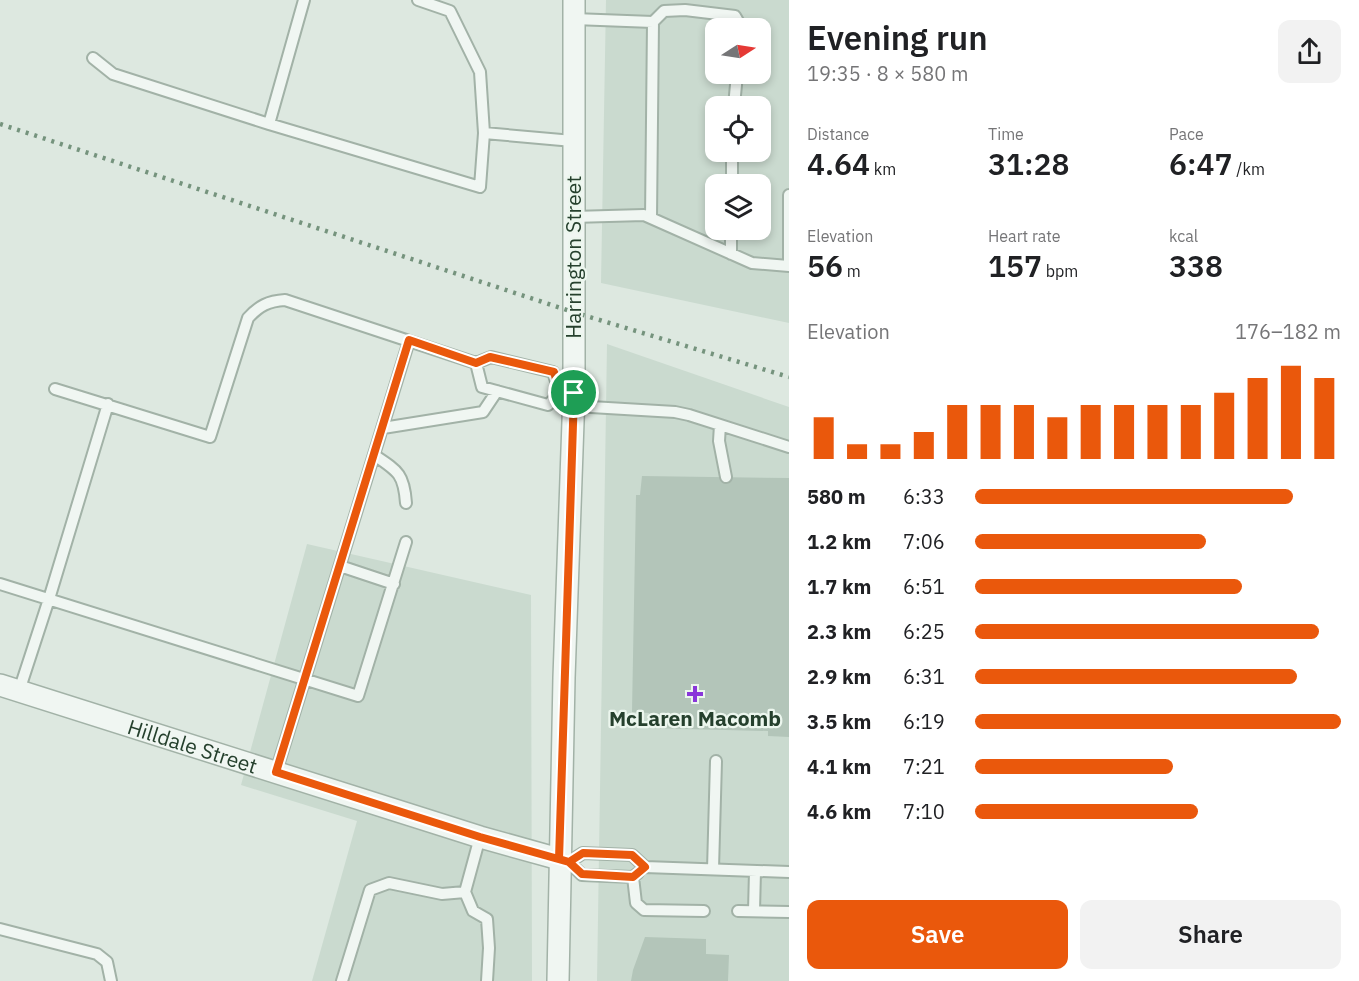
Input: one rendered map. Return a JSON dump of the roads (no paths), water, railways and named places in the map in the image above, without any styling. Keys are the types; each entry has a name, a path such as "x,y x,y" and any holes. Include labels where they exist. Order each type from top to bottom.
{"street":[{"name":"Harrington Street","path":"558,981 564,861 574,9"},
{"name":"Hilldale Street","path":"10,688 480,837 564,861"}],"lane":[{"path":"269,124 304,0"},
{"path":"93,58 113,74 269,124 480,187 484,133 480,72 450,11 418,0"},
{"path":"574,9 653,22"},
{"path":"651,218 653,22 664,12 685,10 736,18"},
{"path":"484,133 573,141"},
{"path":"573,217 644,215 752,263 789,266 789,195"},
{"path":"731,240 731,254"},
{"path":"55,389 210,437 248,318 258,307 272,301 285,300 476,363 490,357 554,372 569,397"},
{"path":"276,772 409,340"},
{"path":"476,363 482,387 548,405 569,397 675,412 789,447"},
{"path":"383,428 483,412 497,391"},
{"path":"10,688 50,600 108,404"},
{"path":"720,425 718,441 726,477"},
{"path":"374,455 397,470 405,486 406,503"},
{"path":"0,584 358,696 406,542"},
{"path":"340,566 394,584"},
{"path":"713,869 716,761"},
{"path":"480,837 465,892 473,911 487,920 489,948 487,981"},
{"path":"564,861 583,853 632,855 645,867 789,872"},
{"path":"564,861 582,874 633,877 645,867"},
{"path":"754,912 755,871"},
{"path":"633,877 636,903 644,910 704,911"},
{"path":"342,981 370,890 389,883 442,894 465,892"},
{"path":"738,911 789,912"},
{"path":"0,929 97,954 107,962 111,981"}],"railway":[{"path":"0,124 573,312 789,377"}],"place":[{"name":"McLaren Macomb","path":"695,694"}]}
